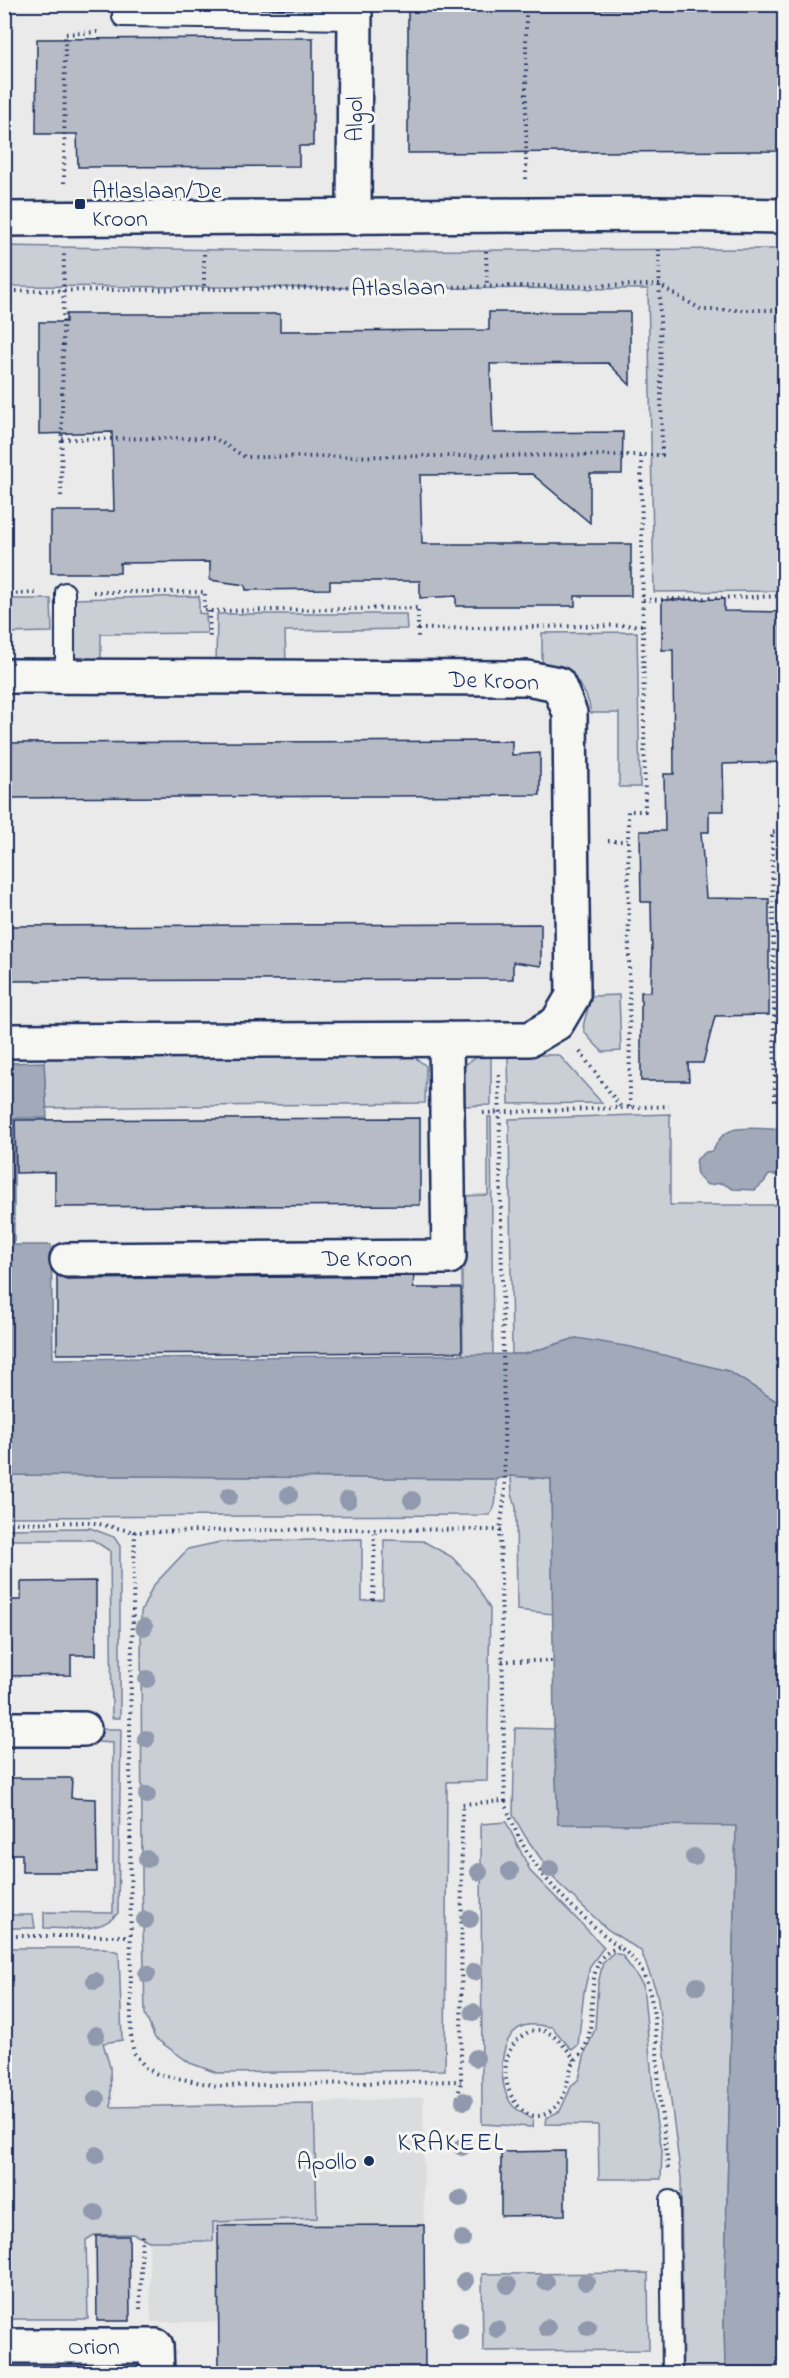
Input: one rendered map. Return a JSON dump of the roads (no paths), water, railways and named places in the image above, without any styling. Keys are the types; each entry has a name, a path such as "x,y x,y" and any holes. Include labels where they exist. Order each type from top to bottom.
{"street":[{"name":"Algol","path":"354,218 355,12"},
{"path":"4,219 659,214 784,216"},
{"name":"De Kroon","path":"4,676 527,678 558,684 570,713 573,996 556,1023 530,1039 4,1041"},
{"name":"De Kroon","path":"67,1260 449,1257 446,1039"},
{"path":"4,1729 84,1729"},
{"name":"Orion","path":"4,2346 156,2346 157,2373"}],"lane":[{"name":"Algol","path":"122,4 122,17 355,12"},
{"path":"65,592 65,676"},
{"path":"670,2200 672,2371"}],"water":[{"path":"44,1062 47,1118 14,1118 14,1245 51,1245 53,1359 525,1354 576,1338 631,1347 728,1371 784,1406 784,2366 725,2367 724,2319 736,1826 558,1824 554,1729 551,1479 511,1476 496,1479 5,1475 4,1063"},
{"path":"784,1120 784,1175 769,1175 755,1190 733,1189 722,1183 708,1185 701,1180 696,1171 697,1159 706,1152 713,1151 724,1135 730,1131 746,1128 775,1129"}],"place":[{"name":"Atlaslaan/De Kroon","path":"80,204"},
{"name":"Apollo","path":"369,2161"}],"district":[{"name":"KRAKEEL","path":"451,2141"}]}
